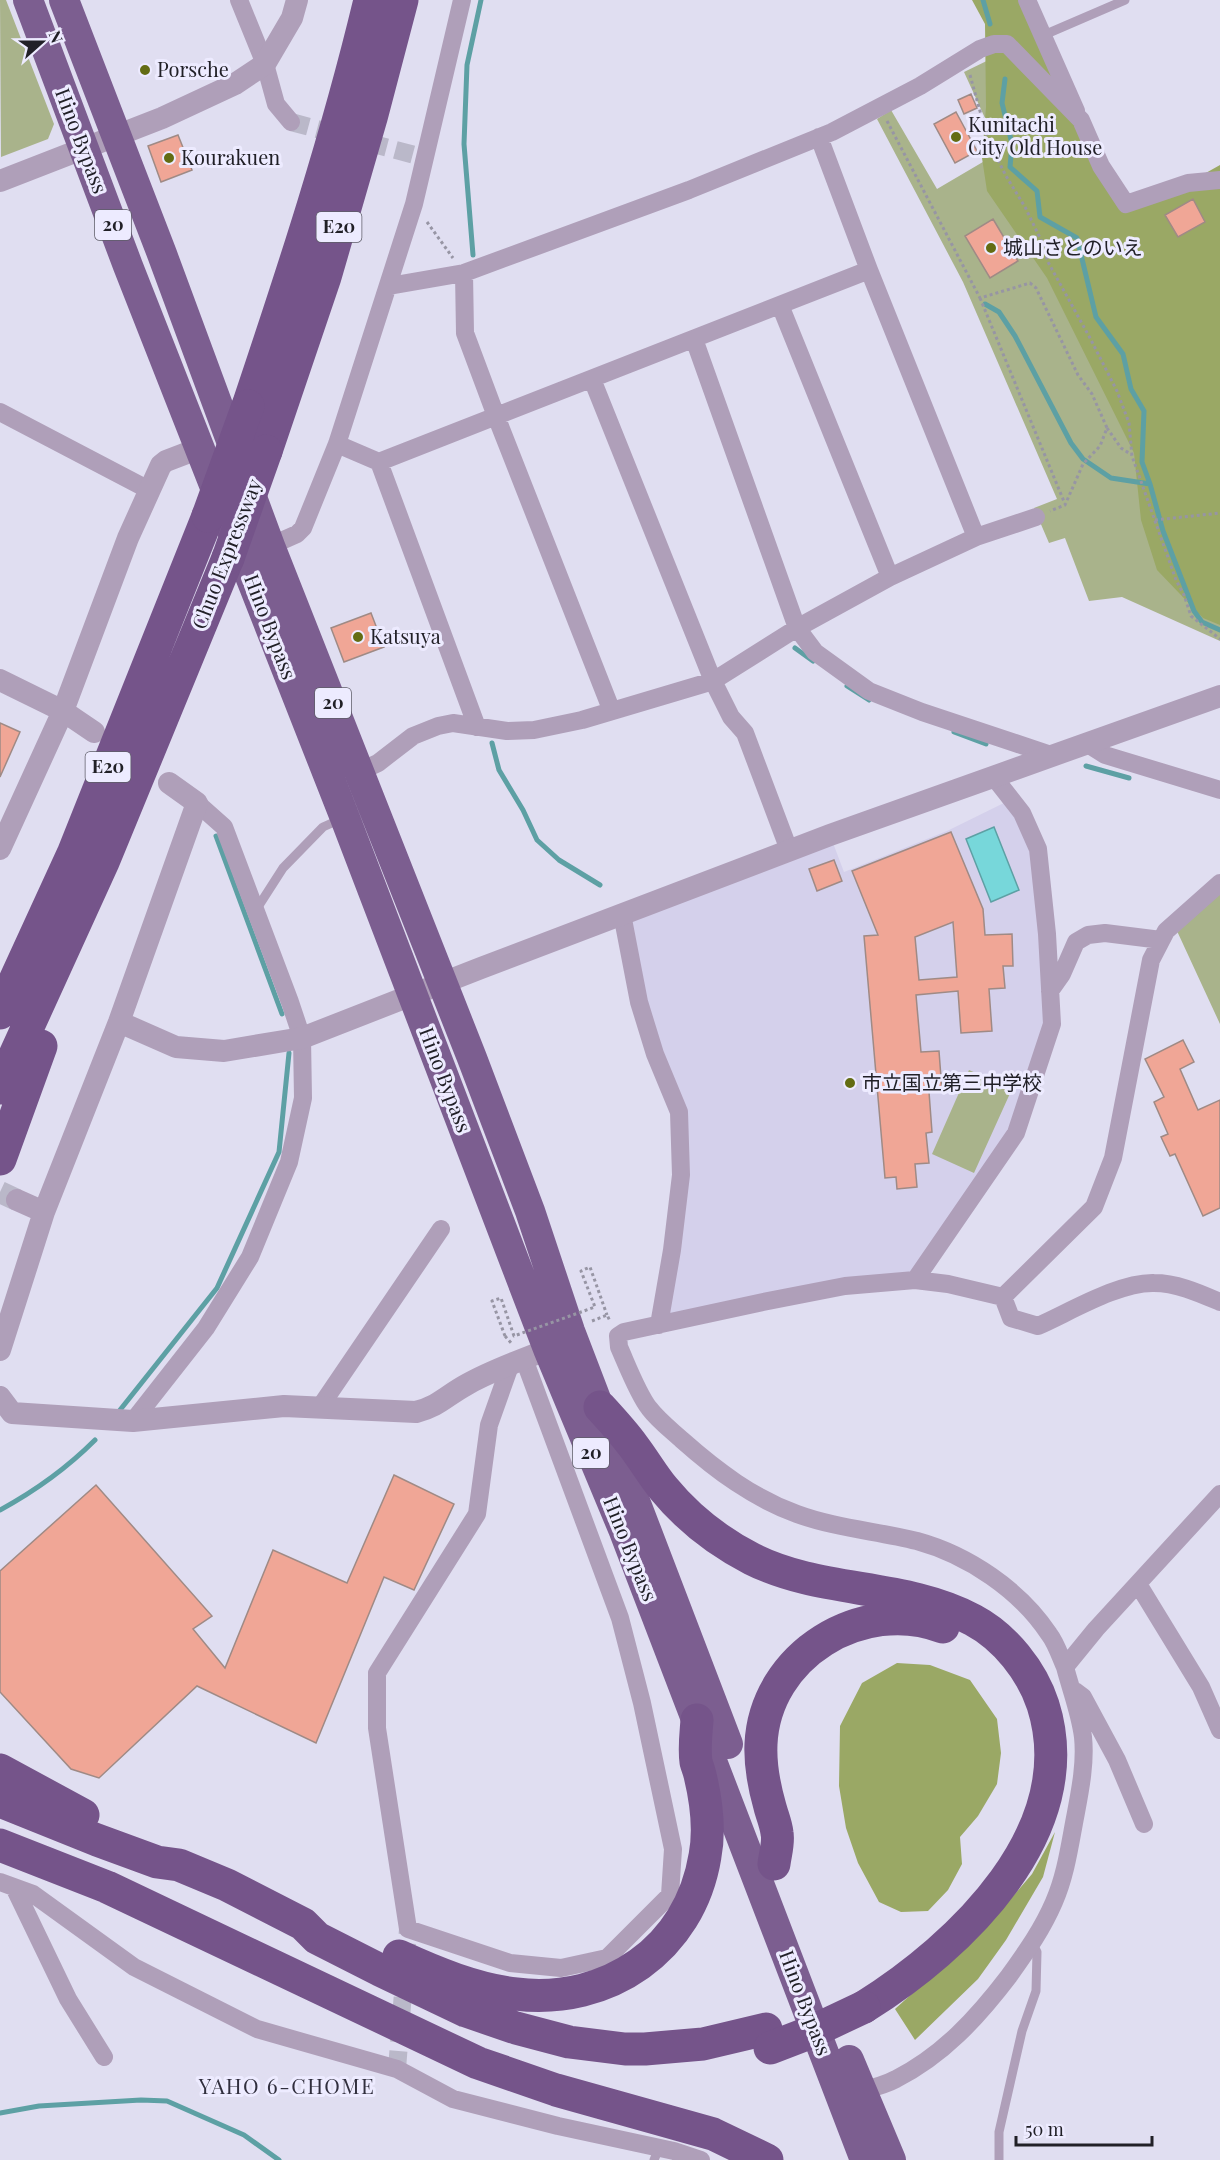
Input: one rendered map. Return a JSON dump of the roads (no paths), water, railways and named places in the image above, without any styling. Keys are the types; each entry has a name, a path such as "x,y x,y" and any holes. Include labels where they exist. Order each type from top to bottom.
{"highway":[{"name":"Hino Bypass","path":"28,0 412,994 538,1351 623,1529 865,2160"},
{"name":"Hino Bypass","path":"64,0 270,546 443,982 530,1211 538,1351 600,1407 861,2091 891,2160"},
{"name":"Chuo Expressway","path":"0,1013 73,854 208,516 292,274 341,112 370,0"},
{"name":"Chuo Expressway","path":"0,1089 104,862 228,558 325,277 402,0"},
{"path":"0,1159 62,988 104,862"},
{"path":"600,1407 633,1445 664,1489 705,1529 727,1544 779,1571 819,1581 922,1599 975,1621 995,1635 1012,1652 1028,1673 1039,1695 1051,1741 1051,1767 1048,1789 1040,1815 1018,1860 979,1912 936,1955 897,1986 860,1999"},
{"path":"0,1801 157,1862 179,1865 227,1885 303,1924 317,1938 445,2002 466,2012 542,2036 607,2047 645,2049 809,2034 860,1999 949,1919 991,1867 1020,1817 1032,1769 1033,1746 1030,1728 1025,1709 1013,1683 993,1658 980,1646 950,1629 932,1623 898,1618 867,1621 851,1626 823,1639 804,1655 783,1679 773,1698 765,1718 761,1743 764,1786 778,1834 774,1864"},
{"path":"303,1924 324,1922 430,1970 474,1986 516,1994 538,1995 576,1991 605,1983 628,1972 648,1959 674,1931 693,1898 700,1880 706,1854 707,1822 696,1762 697,1720"},
{"path":"0,1770 84,1815 161,1847 179,1865"},
{"path":"0,1824 51,1848 107,1887"},
{"path":"0,1845 107,1887 375,2015 497,2070 556,2090 713,2134 767,2160"},
{"path":"375,2015 469,2033 541,2055 611,2066 705,2063 737,2057 768,2038"}],"street":[{"path":"239,0 265,64 276,104 291,122"},
{"path":"0,181 117,136 234,84 265,64 292,18 297,0"},
{"path":"270,546 297,534 303,528 337,444 414,204 462,0"},
{"path":"1027,0 1101,166 1126,204 1188,183 1220,180"},
{"path":"389,286 464,273 688,190 819,137 920,86 987,46 1007,44 1081,120"},
{"path":"819,137 869,270 976,537"},
{"path":"337,444 379,462 869,270"},
{"path":"464,273 465,333 612,710"},
{"path":"780,305 890,576"},
{"path":"694,339 797,628 815,652 869,691 922,712 1052,755"},
{"path":"592,379 713,681 731,717 745,733 789,850"},
{"path":"0,412 149,490"},
{"path":"0,849 63,711 128,538 161,465 200,448"},
{"path":"379,462 477,727"},
{"path":"360,771 378,763 413,736 453,723 507,731 534,730 582,720 713,681 797,628 890,576 976,537 1036,517"},
{"path":"0,681 63,711 94,732"},
{"path":"119,1022 176,1047 224,1051 302,1038 789,850 1220,696"},
{"path":"1086,743 1104,755 1220,790"},
{"path":"915,1280 1016,1133 1052,1024 1047,934 1038,849 1022,813 993,776"},
{"path":"133,1421 206,1328 250,1257 290,1162 303,1098 302,1038 224,826 169,783"},
{"path":"0,1350 44,1212 119,1022 197,803"},
{"path":"1003,1297 1094,1207 1113,1158 1151,960 1166,931 1220,883"},
{"path":"622,914 639,1002 655,1054 679,1112 681,1175 672,1250 659,1325"},
{"path":"1050,991 1062,974 1076,942 1088,935 1105,933 1161,940"},
{"path":"17,1200 44,1212"},
{"path":"320,1407 441,1229"},
{"path":"861,2091 894,2080 949,2044 984,2009 1033,1944 1055,1901 1066,1865 1080,1795 1083,1739 1065,1666 1050,1635 1031,1610 985,1572 920,1542 796,1514 755,1495 728,1478 705,1461 648,1407 619,1347 618,1336 624,1332 845,1286 915,1280 948,1284 1003,1297"},
{"path":"1003,1297 1011,1318 1038,1326 1124,1287 1154,1283 1188,1288 1220,1302"},
{"path":"538,1351 620,1618 642,1703 673,1850 670,1895 607,1958 561,1968 510,1963 408,1929 377,1728 378,1673 477,1514 489,1425 538,1351"},
{"path":"0,1397 12,1413 133,1421 285,1406 416,1412 433,1407 465,1385 538,1351"},
{"path":"1065,1666 1220,1494"},
{"path":"1138,1584 1201,1687 1220,1730"},
{"path":"1071,1688 1083,1697 1117,1760 1144,1824"},
{"path":"7,1884 68,1999 104,2057"},
{"path":"7,1884 33,1894 134,1967 257,2029 397,2069 453,2099 657,2154 701,2160"}],"lane":[{"path":"1044,35 1125,0"},
{"path":"256,910 283,868 322,827 345,818"},
{"path":"999,2160 999,2132 1022,2031 1036,1991 1037,1952 1033,1944"}],"waterway":[{"path":"473,255 464,144 467,65 481,0"},
{"path":"983,0 990,24"},
{"path":"1005,79 1002,103 1012,144 1010,167 1037,191 1040,217 1077,238 1096,317 1123,354 1131,389 1144,411 1142,462 1163,531 1194,611 1202,622 1220,630"},
{"path":"985,304 999,312 1015,336 1071,443 1083,459 1111,478 1150,484"},
{"path":"795,648 813,661"},
{"path":"847,686 869,700"},
{"path":"954,732 986,744"},
{"path":"492,743 499,770 523,810 537,840 559,860 600,885"},
{"path":"1086,766 1129,778"},
{"path":"216,836 282,1014"},
{"path":"120,1410 217,1288 279,1152 289,1053"},
{"path":"0,1510 50,1478 95,1440"},
{"path":"0,2113 39,2106 141,2100 167,2101 244,2135 279,2160"}],"tunnel":[{"path":"291,122 426,158"},
{"path":"0,1192 17,1200"},
{"path":"397,2069 408,1929"}],"place":[{"name":"Porsche","path":"145,70"},
{"name":"Kunitachi City Old House","path":"956,137"},
{"name":"Kourakuen","path":"169,158"},
{"name":"城山さとのいえ","path":"991,248"},
{"name":"Katsuya","path":"358,637"},
{"name":"市立国立第三中学校","path":"850,1083"}],"district":[{"name":"YAHO 6-CHOME","path":"287,2087"}]}
